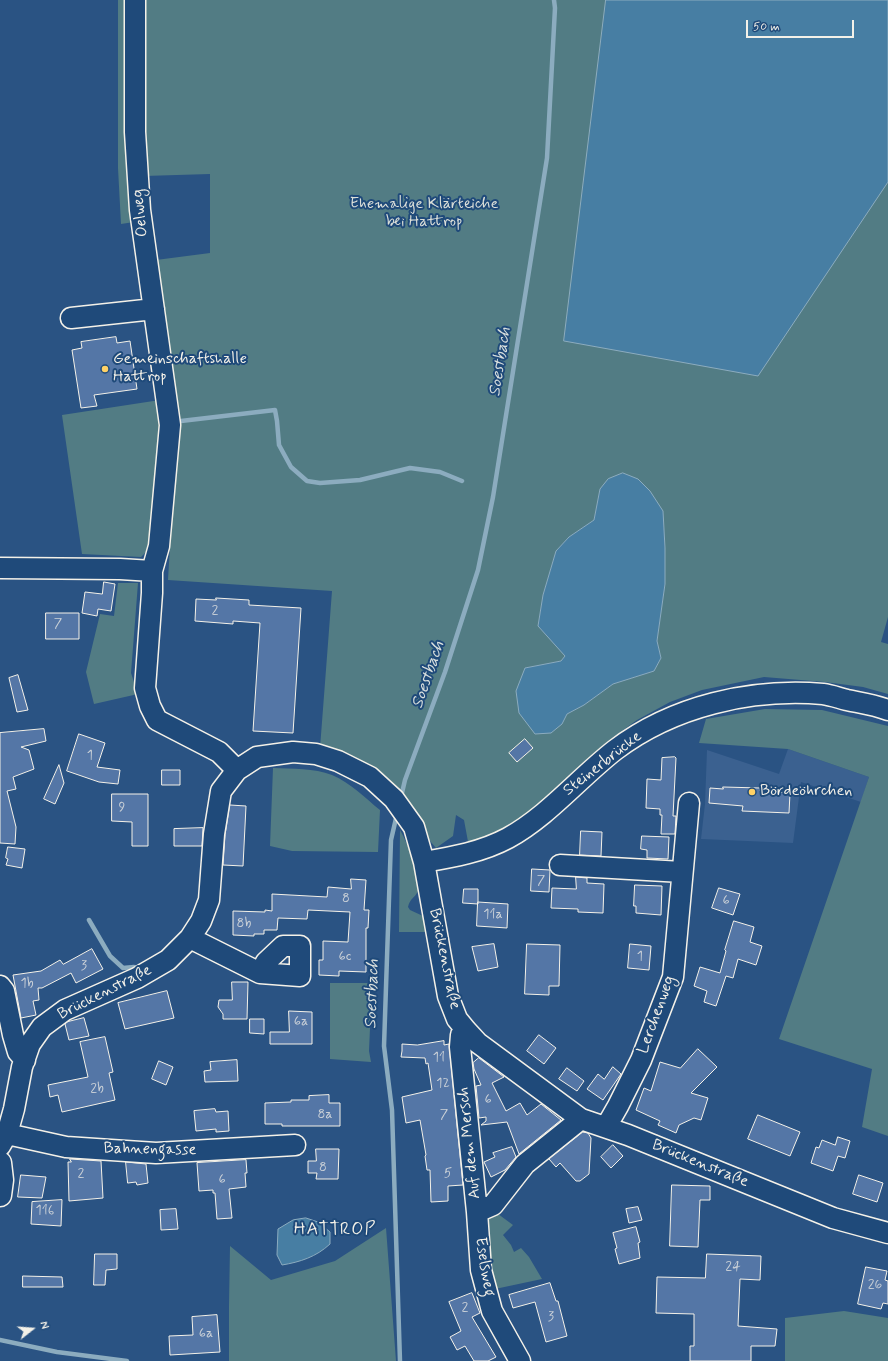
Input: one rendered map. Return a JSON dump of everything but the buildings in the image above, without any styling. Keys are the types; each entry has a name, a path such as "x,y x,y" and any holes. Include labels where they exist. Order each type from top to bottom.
{"main road":[{"path":"0,1163 2,1180 0,1195"}],"street":[{"name":"Oelweg","path":"135,0 135,132 140,210 170,425 159,546 152,571 152,593 145,688 150,706 157,720 219,752 237,770"},
{"path":"71,318 154,309"},
{"path":"0,568 120,569 152,571"},
{"name":"Steinerbrücke","path":"424,862 461,855 486,848 507,838 538,817 601,762 645,730 675,716 713,703 764,694 825,694 888,710"},
{"name":"Brückenstraße","path":"3,1140 14,1109 30,1044 42,1027 65,1010 138,978 168,960 190,938 201,922 209,900 214,834 221,791 237,770 257,757 293,752 316,754 338,761 370,777 394,799 414,827 424,862 448,996 457,1019 478,1043 581,1118 628,1134 834,1218 888,1233"},
{"name":"Lerchenweg","path":"606,1127 641,1060 672,978 689,803"},
{"path":"560,866 682,872"},
{"path":"190,938 260,973"},
{"path":"0,986 4,991 18,1052 25,1060"},
{"name":"Auf dem Mersch","path":"466,1030 461,1035 460,1047 477,1212 493,1205 525,1164 581,1118"},
{"name":"Bahnengasse","path":"3,1140 66,1147 156,1153 295,1144"},
{"name":"Eselsweg","path":"477,1212 481,1270 492,1311 520,1361"}],"shaded area":[{"path":"606,0 888,0 888,182 758,376 564,341"},
{"path":"623,473 638,479 650,491 663,511 665,584 657,641 661,658 654,671 613,684 584,705 567,714 562,724 551,733 535,734 519,713 516,691 525,668 561,661 565,656 538,626 543,595 556,551 569,537 594,520 600,489 608,479"},
{"name":"Bördeöhrchen","path":"788,749 869,777 861,802 801,782 793,843 701,839 705,804 707,750 779,774"},
{"path":"306,1218 318,1222 330,1232 330,1244 325,1249 308,1258 282,1265 277,1255 278,1229 293,1220"}],"green space":[{"path":"118,0 129,0 134,222 121,224 118,168"},
{"name":"Ehemalige Klärteiche bei Hattrop","path":"142,0 888,0 888,617 881,642 888,644 888,694 863,687 764,677 702,690 670,702 637,720 608,741 584,762 533,811 503,831 469,847 464,820 456,815 453,836 436,848 425,835 320,748 332,591 168,580 177,426 156,260 210,253 210,174 144,176","holes":["600,489 663,511 665,584 657,641 661,658 654,671 613,684 584,705 567,714 562,724 525,668 561,661 566,656 538,626 543,595 556,551 569,537 594,520"]},
{"path":"160,400 164,426 150,548 141,557 82,554 62,415"},
{"path":"118,583 138,583 131,673 138,694 94,704 86,672 100,614 114,616"},
{"path":"765,709 822,710 888,726 888,1136 862,1127 872,1069 779,1039 869,777 788,749 699,743 706,719"},
{"path":"273,768 318,771 339,778 358,791 380,810 378,852 292,851 270,846"},
{"path":"400,830 413,860 419,885 418,891 408,907 410,910 423,916 427,932 399,932"},
{"path":"330,983 372,983 369,1051 371,1062 330,1059"},
{"path":"494,1211 513,1225 503,1235 511,1245 514,1252 521,1248 529,1257 542,1279 495,1289 486,1232 487,1218"},
{"path":"386,1228 396,1361 229,1361 230,1246 271,1280 335,1261"},
{"path":"844,1311 888,1318 888,1361 785,1361 785,1318"}],"waterway":[{"name":"Soestbach","path":"401,797 405,780 445,672 478,570 493,497 547,158 555,8 554,0"},
{"path":"181,421 275,410 279,445 291,467 307,481 320,483 360,480 410,468 440,472 462,481"},
{"name":"Soestbach","path":"397,814 391,840 384,1046 392,1110 400,1361"},
{"path":"89,920 110,956 123,968 134,967"},
{"path":"0,1340 57,1352 127,1361"}],"place":[{"name":"Gemeinschaftshalle Hattrop","path":"105,369"},
{"name":"Bördeöhrchen","path":"752,792"}],"district":[{"name":"HATTROP","path":"335,1230"}]}
